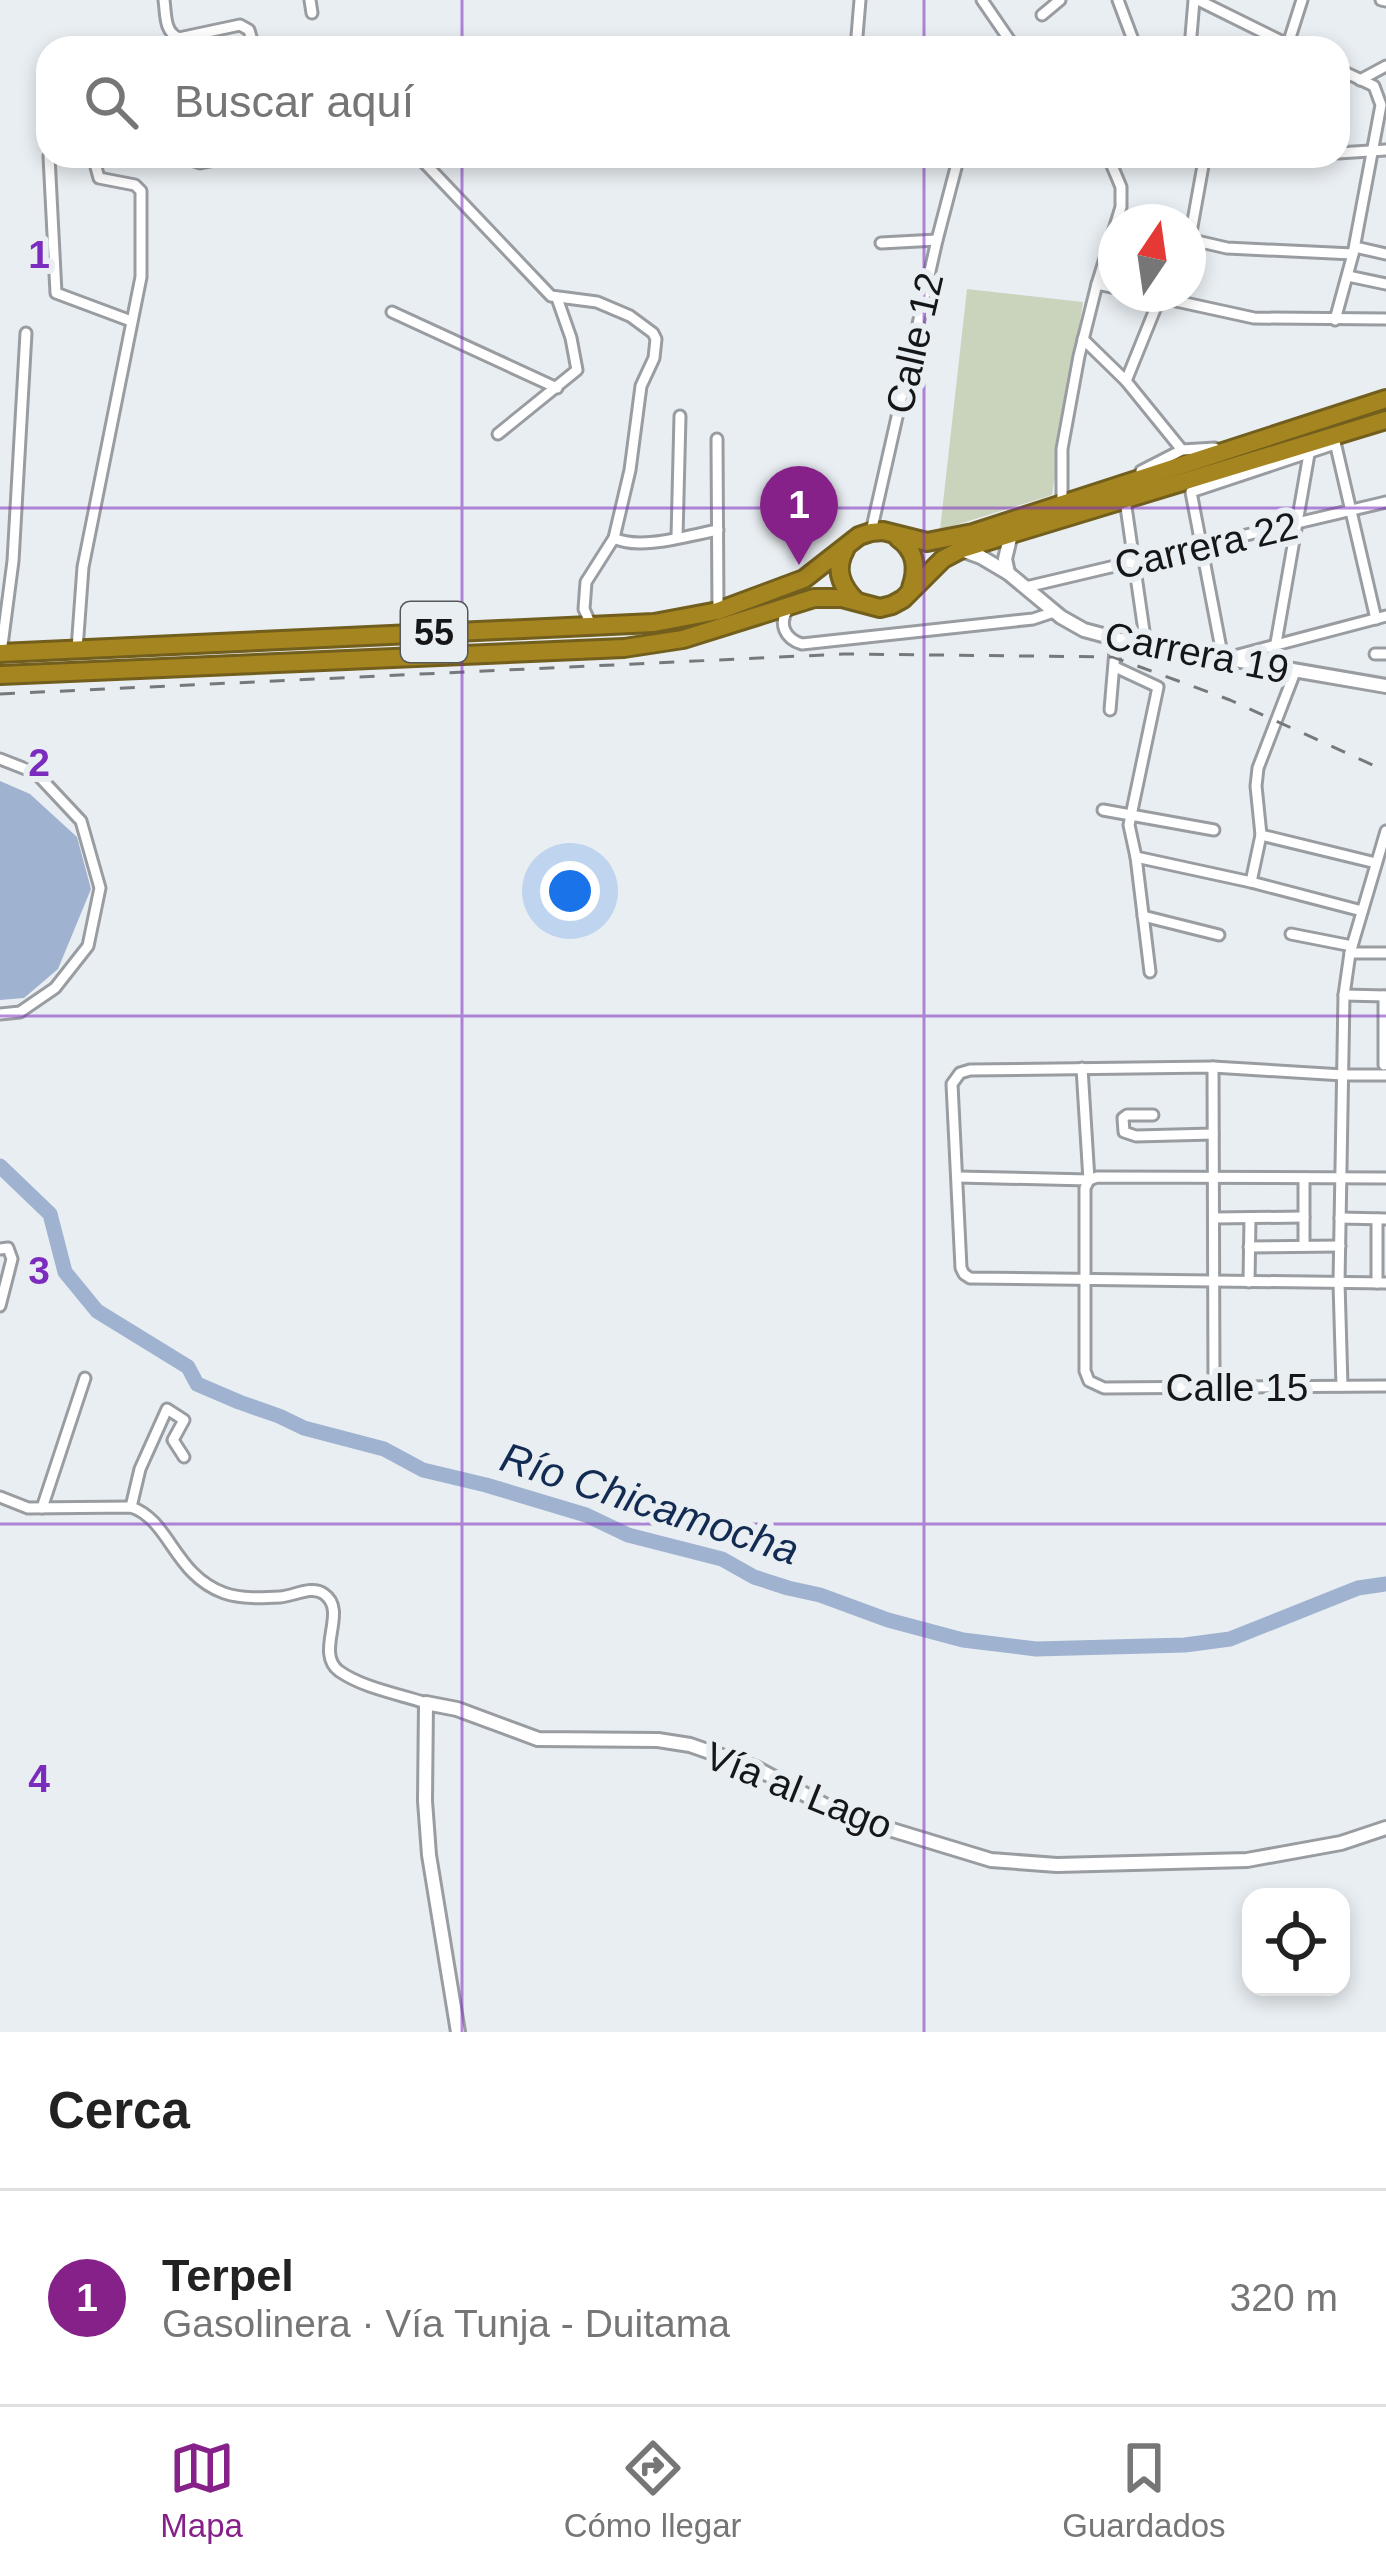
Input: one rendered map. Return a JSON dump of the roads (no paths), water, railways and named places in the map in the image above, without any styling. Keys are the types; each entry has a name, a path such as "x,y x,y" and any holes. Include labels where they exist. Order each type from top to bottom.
{"highway":[{"name":"55","path":"0,675 624,648 683,639 814,598 880,608 892,605 943,559 962,549 1226,450 1386,398"},
{"name":"55","path":"0,653 654,622 718,611 805,579 859,536 871,532 913,541 943,540 1062,504 1334,441 1386,420"},
{"path":"894,535 907,544 914,558 911,589"},
{"path":"849,544 839,574 844,590 856,602"}],"street":[{"path":"164,0 169,31 174,36"},
{"path":"310,0 312,14"},
{"path":"857,36 860,0"},
{"path":"982,0 1007,36"},
{"path":"1042,15 1060,0"},
{"path":"1118,0 1132,36"},
{"path":"1192,36 1196,0 1271,36"},
{"path":"1294,36 1302,0"},
{"path":"188,36 240,25 251,36"},
{"path":"1360,80 1386,66"},
{"path":"1335,320 1354,251 1381,105 1375,86 1350,75"},
{"path":"1350,153 1386,151"},
{"path":"50,168 56,293 131,321"},
{"path":"77,650 83,567 141,278 141,191 135,185 99,178 96,168"},
{"path":"429,168 548,292 614,309 630,316 656,339 654,358 641,386 630,470 614,538 586,582 584,609 591,625"},
{"name":"Calle 12","path":"871,532 956,168"},
{"path":"1113,168 1121,187 1121,204"},
{"path":"1196,204 1203,168"},
{"path":"881,243 937,239"},
{"path":"1206,245 1386,254"},
{"path":"1348,276 1386,284"},
{"path":"1062,504 1062,449 1098,278"},
{"path":"498,434 573,375 578,365 557,298"},
{"path":"1206,305 1255,318 1386,319"},
{"path":"392,312 557,388"},
{"path":"1126,381 1154,312"},
{"path":"0,653 13,561 26,333"},
{"path":"1083,339 1126,381 1182,450"},
{"path":"677,537 680,416"},
{"path":"717,439 718,611"},
{"path":"1334,441 1381,618 1223,659 1191,492 1309,454 1334,441"},
{"path":"1146,645 1122,492 1182,450 1226,450"},
{"path":"1276,643 1309,454"},
{"name":"Carrera 22","path":"1026,587 1386,502"},
{"path":"614,538 625,543 651,542 718,530"},
{"path":"1008,573 1005,559 1011,534"},
{"name":"Carrera 19","path":"962,549 1008,573 1084,630 1386,686"},
{"path":"791,606 784,627 791,639 802,644 1033,620 1054,611"},
{"path":"1110,710 1116,639"},
{"path":"1115,667 1158,686 1129,825 1150,972"},
{"path":"1251,882 1261,835 1258,768 1295,671"},
{"path":"0,759 36,773 81,821 100,888 88,946 55,988 20,1012 0,1014"},
{"path":"1103,810 1214,830"},
{"path":"1342,1386 1344,995 1351,950 1386,831"},
{"path":"1261,835 1376,863"},
{"path":"1136,857 1363,911"},
{"path":"1143,916 1220,935"},
{"path":"1292,934 1351,950 1386,953"},
{"path":"1340,1218 1381,1219 1381,1283 970,1278 964,1274 952,1084 960,1073 970,1070 1213,1066 1343,1076 1385,1070 1385,996 1344,995"},
{"path":"1213,1066 1214,1387"},
{"path":"1082,1068 1089,1180 1084,1188 1087,1280"},
{"path":"1153,1115 1127,1115 1122,1129 1136,1136 1213,1134"},
{"path":"958,1177 1386,1178"},
{"path":"1304,1178 1304,1246"},
{"path":"1214,1218 1304,1217"},
{"path":"1249,1282 1250,1218"},
{"path":"1250,1247 1340,1246"},
{"path":"0,1249 8,1248 12,1259 0,1306"},
{"name":"Calle 15","path":"1087,1280 1085,1371 1089,1382 1103,1388 1386,1386"},
{"path":"42,1508 85,1378"},
{"path":"0,1497 28,1508 131,1507 140,1469 167,1409 184,1420 173,1440 184,1456"},
{"name":"Vía al Lago","path":"131,1507 152,1520 184,1566 205,1585 229,1595 256,1598 322,1591 333,1610 329,1655 336,1669 372,1686 457,1709 538,1739 658,1740 690,1745 756,1768 843,1815 991,1860 1057,1865 1247,1860 1341,1843 1386,1828"},
{"path":"426,1703 429,1855 458,2032"}],"water":[{"path":"0,781 30,794 77,837 91,889 58,969 24,998 0,1000"}],"waterway":[{"name":"Río Chicamocha","path":"0,1166 50,1214 65,1272 97,1311 188,1367 197,1384 304,1428 384,1449 423,1470 586,1515 628,1535 722,1559 754,1577 888,1620 963,1640 1036,1649 1185,1645 1230,1639 1358,1588 1386,1584"}],"railway":[{"path":"0,694 844,654 1113,657 1230,700 1386,771"}],"place":[{"name":"Terpel","path":"799,565"}]}
